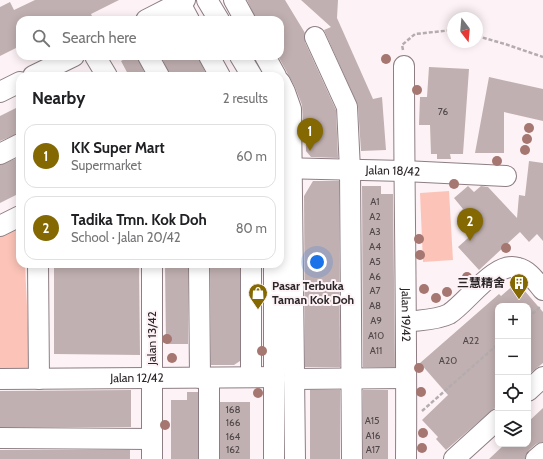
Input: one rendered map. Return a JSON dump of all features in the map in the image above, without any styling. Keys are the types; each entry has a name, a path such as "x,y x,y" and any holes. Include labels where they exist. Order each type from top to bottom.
{"street":[{"path":"207,0 217,16"},
{"path":"234,0 243,16"},
{"path":"154,16 182,1 188,16"},
{"path":"315,37 347,107 350,170 352,459"},
{"path":"41,72 66,60"},
{"path":"97,60 104,72"},
{"path":"150,60 157,72"},
{"path":"211,60 218,72"},
{"path":"242,60 250,72"},
{"path":"267,60 274,72"},
{"name":"Jalan 19/42","path":"404,66 404,171 407,322 406,459"},
{"path":"0,92 16,84"},
{"path":"284,90 291,110 286,168 294,379 295,459"},
{"path":"0,154 16,146"},
{"name":"Jalan 18/42","path":"286,168 404,171 506,176"},
{"path":"0,226 16,218"},
{"path":"407,322 439,318 449,314 492,275 508,266 519,268 533,277 542,293"},
{"path":"38,268 39,378"},
{"name":"Jalan 13/42","path":"152,268 152,459"},
{"path":"199,268 209,459"},
{"path":"251,268 251,377"},
{"path":"274,268 274,459"},
{"name":"Jalan 12/42","path":"0,379 274,377"},
{"path":"531,388 543,377"},
{"path":"294,379 406,378"},
{"path":"454,459 495,422"},
{"path":"0,438 152,439"},
{"path":"536,459 543,453"}],"path":[{"path":"404,66 402,44 415,34 447,31"},
{"path":"483,38 543,57"},
{"path":"531,313 542,293"},
{"path":"419,414 495,347"}],"shaded area":[{"path":"449,191 453,260 423,262 420,193"},
{"path":"16,227 16,268 25,268 30,370 0,371 0,235"}],"building":[{"path":"35,0 119,0 91,14 92,16 16,16 16,48 0,56 0,7 10,2 14,10"},
{"path":"247,0 285,0 305,33 305,42 336,110 338,158 311,157 306,151 306,131 303,123 302,105 295,87 280,60 284,60 284,16 254,16"},
{"path":"301,0 338,0 337,18 373,99 382,97 386,150 361,151 358,106 324,30 331,27"},
{"path":"139,60 144,72 127,72 121,61"},
{"path":"163,60 200,60 205,72 168,72"},
{"path":"429,67 469,69 463,154 450,154 451,159 437,159 437,154 431,154 430,125 419,125 420,97 427,97"},
{"path":"489,77 543,89 543,121 504,112 504,153 475,153"},
{"path":"16,108 16,135 0,141 0,116"},
{"path":"16,159 16,195 0,203 0,165"},
{"path":"529,161 543,163 543,241 537,234 529,242 520,232 479,270 458,247 476,231 459,213 463,209 454,198 468,186 474,192 481,186 488,187 517,218 519,195 525,196"},
{"path":"313,181 339,181 340,367 305,367 304,196"},
{"path":"362,186 381,186 381,194 393,194 395,367 363,367"},
{"path":"54,268 139,268 140,355 54,354"},
{"path":"165,268 188,268 188,344 166,344"},
{"path":"210,268 240,268 240,361 234,365 211,365"},
{"path":"517,282 543,312 543,363 531,373 531,303 495,303 495,408 446,450 436,439 438,437 422,420 448,395 420,363 499,294 501,296"},
{"path":"131,390 131,427 0,427 0,391"},
{"path":"310,390 340,390 340,459 310,459"},
{"path":"363,390 388,390 388,459 363,459"},
{"path":"187,392 198,392 198,459 171,459 171,400 187,400"},
{"path":"220,402 250,402 250,459 220,459"},
{"path":"543,408 543,442 536,444 529,450 525,459 489,459 502,447 531,447 531,419"},
{"path":"0,450 130,450 130,459 0,459"}],"place":[{"name":"KK Super Mart","path":"310,151"},
{"name":"Tadika Tmn. Kok Doh","path":"470,241"},
{"name":"三慧精舍","path":"519,300"},
{"name":"Pasar Terbuka Taman Kok Doh","path":"258,310"}]}
